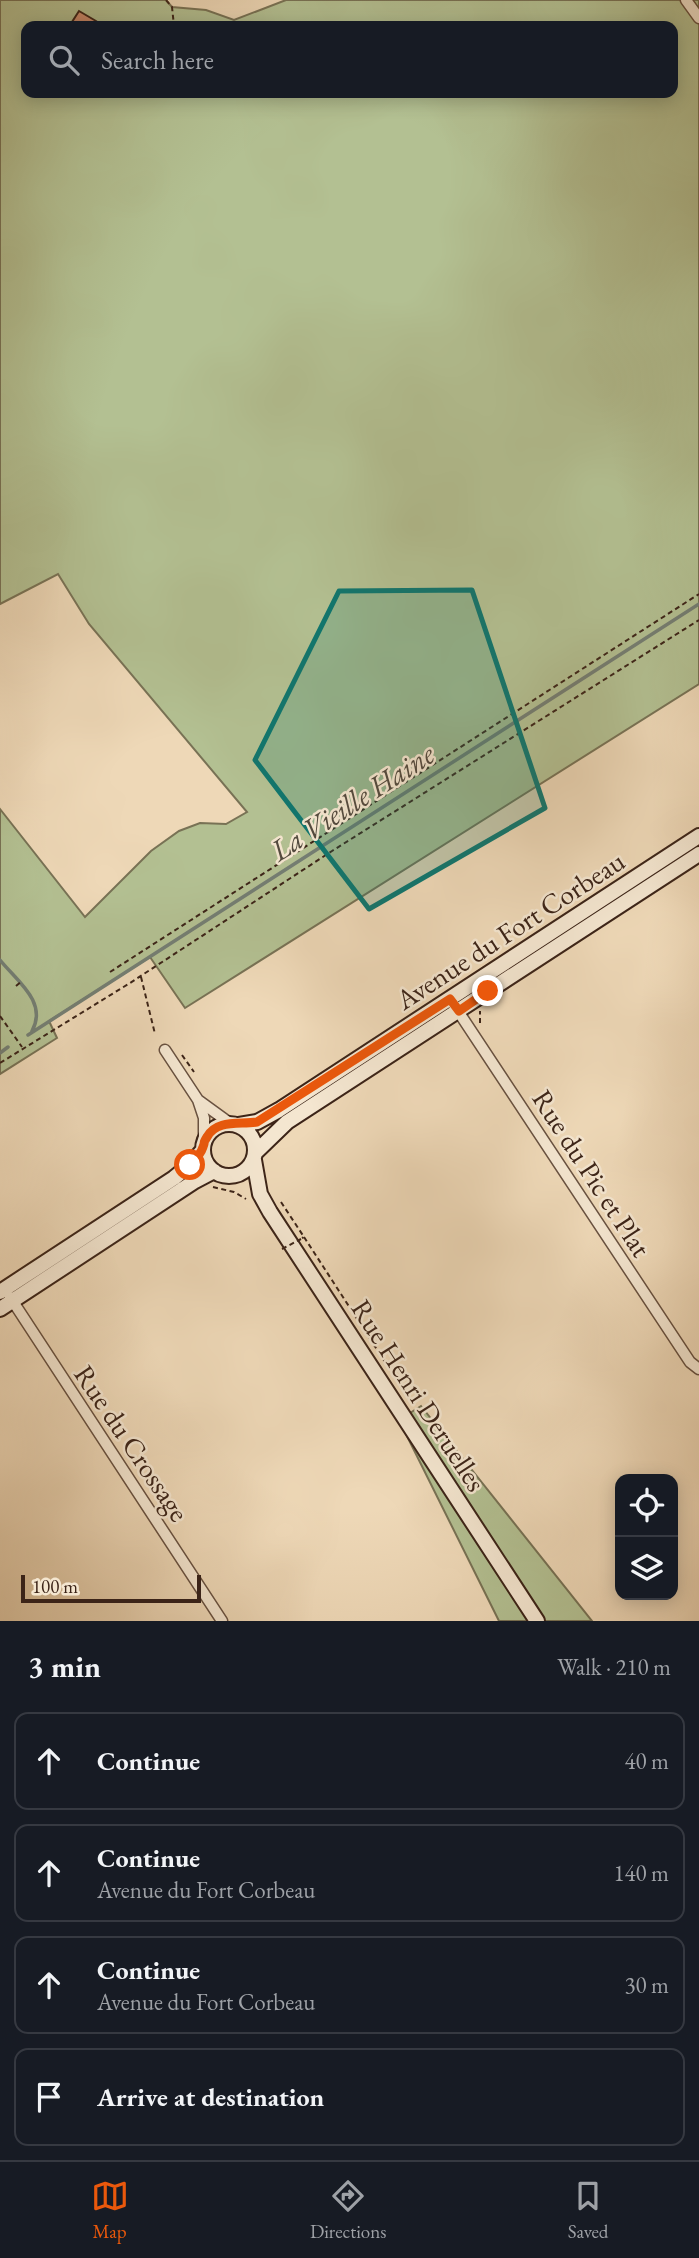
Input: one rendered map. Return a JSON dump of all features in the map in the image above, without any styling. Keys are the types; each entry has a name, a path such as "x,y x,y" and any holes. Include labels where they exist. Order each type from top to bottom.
{"street":[{"path":"686,0 699,18"},
{"name":"Avenue du Fort Corbeau","path":"255,1156 287,1122 699,836"},
{"name":"Avenue du Fort Corbeau","path":"235,1124 257,1122 279,1110 699,853"},
{"name":"Rue du Pic et Plat","path":"454,1005 690,1362 699,1369"},
{"path":"165,1050 198,1100 204,1118 204,1146 208,1166 229,1176 244,1172 255,1156 252,1136 198,1100"},
{"path":"4,1298 174,1178 190,1165 214,1128 235,1124"},
{"name":"Rue Henri Deruelles","path":"255,1156 260,1195"},
{"path":"4,1298 214,1171"},
{"name":"Rue Henri Deruelles","path":"229,1176 260,1195 537,1621"},
{"name":"Rue du Crossage","path":"4,1298 222,1621"}],"path":[{"path":"166,0 172,7 173,21"},
{"path":"110,972 699,594"},
{"path":"0,1063 699,620"},
{"path":"141,976 155,1034"},
{"path":"16,986 22,981"},
{"path":"0,1016 23,1047"},
{"path":"282,1249 301,1238"}],"highlighted area":[{"path":"472,590 545,808 369,909 255,760 339,591"}],"green space":[{"path":"0,0 166,0 172,7 206,10 234,20 286,0 699,0 699,684 185,1008 150,957 49,1021 57,1038 0,1074 0,809 85,917 151,851 179,831 200,823 226,824 247,812 89,624 58,574 0,604"},
{"path":"421,1406 592,1621 499,1621 399,1420"}],"building":[{"path":"79,11 96,21 73,21"}],"waterway":[{"name":"La Vieille Haine","path":"28,1035 699,604"},
{"path":"0,960 33,1001 36,1020 32,1031"},
{"name":"La Vieille Haine","path":"0,1053 8,1047"}],"route":[{"path":"190,1165 203,1150 204,1141 214,1128 257,1122 450,999 459,1011 488,991"}]}
